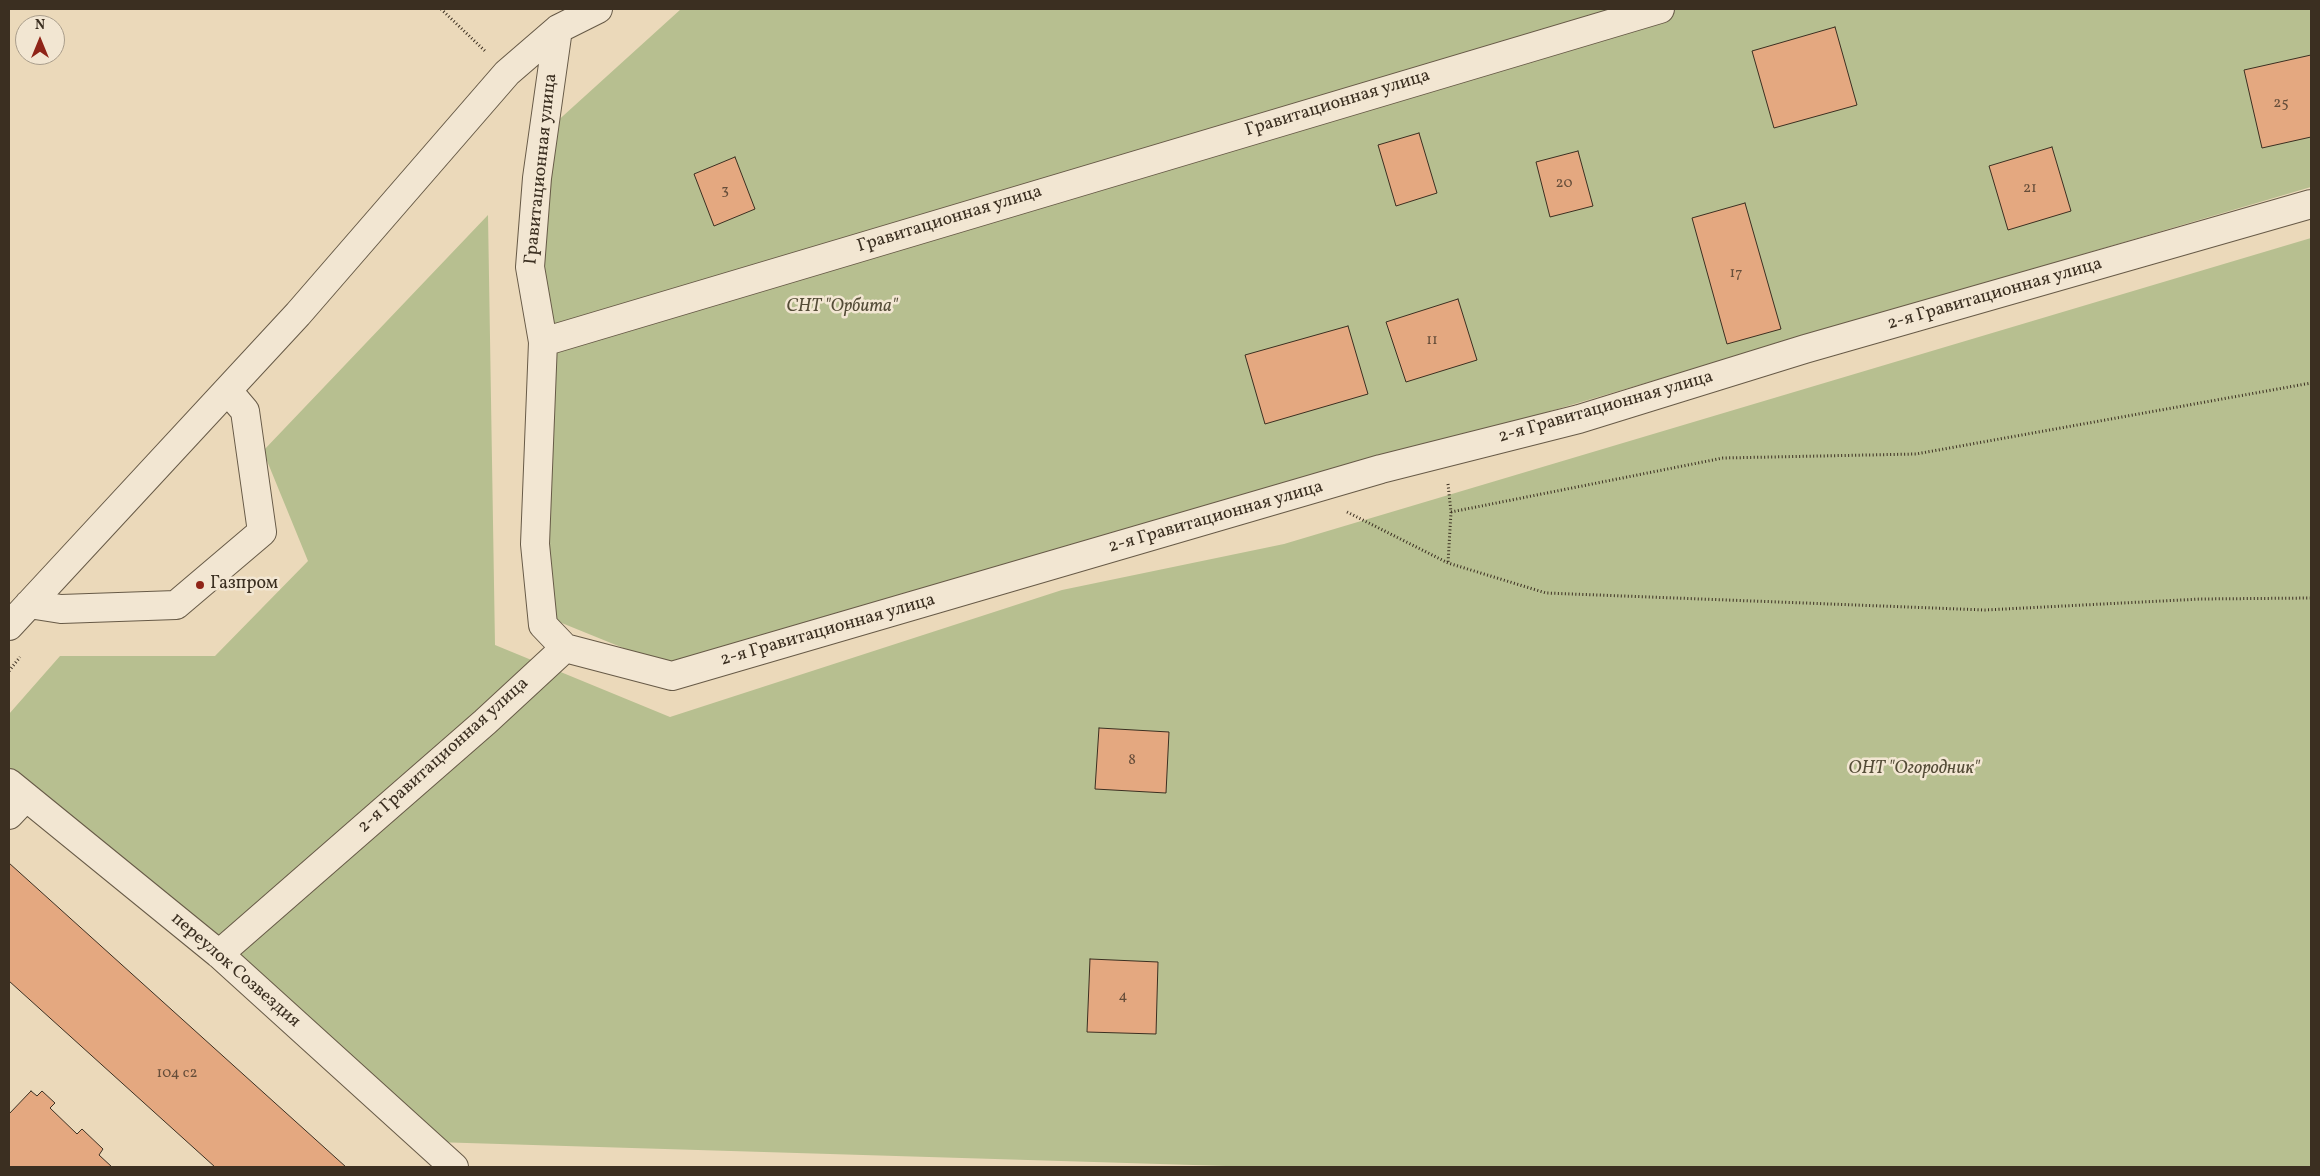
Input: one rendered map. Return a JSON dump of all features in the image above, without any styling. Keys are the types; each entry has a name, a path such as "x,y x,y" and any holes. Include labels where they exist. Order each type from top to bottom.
{"street":[{"path":"9,626 228,391 432,162 507,73 558,29 598,9"},
{"name":"Гравитационная улица","path":"558,29 537,178 530,267 543,342 1660,9"},
{"name":"2-я Гравитационная улица","path":"219,954 485,722 565,648 672,676 1382,469 1578,419 1805,349 2311,204"},
{"path":"543,342 535,544 543,625 565,648"},
{"path":"29,604 61,609 176,605 262,532 245,411 228,391"},
{"name":"переулок Созвездия","path":"15,799 219,954 454,1167"}],"path":[{"path":"441,9 507,73"},
{"path":"1451,512 1723,458 1916,454 2311,382"},
{"path":"1443,453 1451,512 1448,563"},
{"path":"1306,492 1448,563 1546,593 1985,610 2200,599 2311,598"}],"green space":[{"name":"СНТ \"Орбита\"","path":"681,9 2311,9 2311,187 675,669 542,615 542,135"},
{"name":"ОНТ \"Огородник\"","path":"488,215 495,645 670,717 1062,590 1284,544 2311,238 2311,1167 1259,1167 434,1142 9,767 9,714 60,656 215,656 308,561 263,451"}],"building":[{"path":"1835,27 1857,105 1774,128 1752,51"},
{"path":"2311,55 2311,137 2262,148 2244,70"},
{"path":"1419,133 1437,193 1396,206 1378,145"},
{"path":"2052,147 2071,211 2008,230 1989,166"},
{"path":"1578,151 1593,206 1550,217 1536,162"},
{"path":"735,157 755,209 714,226 694,174"},
{"path":"1745,203 1781,329 1727,344 1692,218"},
{"path":"1458,299 1477,360 1406,382 1386,322"},
{"path":"1348,326 1368,394 1265,424 1245,355"},
{"path":"1099,728 1169,732 1166,793 1095,789"},
{"path":"9,863 346,1167 215,1167 9,981"},
{"path":"1090,959 1158,962 1156,1034 1087,1032"},
{"path":"31,1091 37,1096 42,1091 55,1103 50,1108 77,1134 82,1129 103,1149 99,1155 112,1167 9,1167 9,1114"}],"place":[{"name":"Газпром","path":"200,585"}]}
